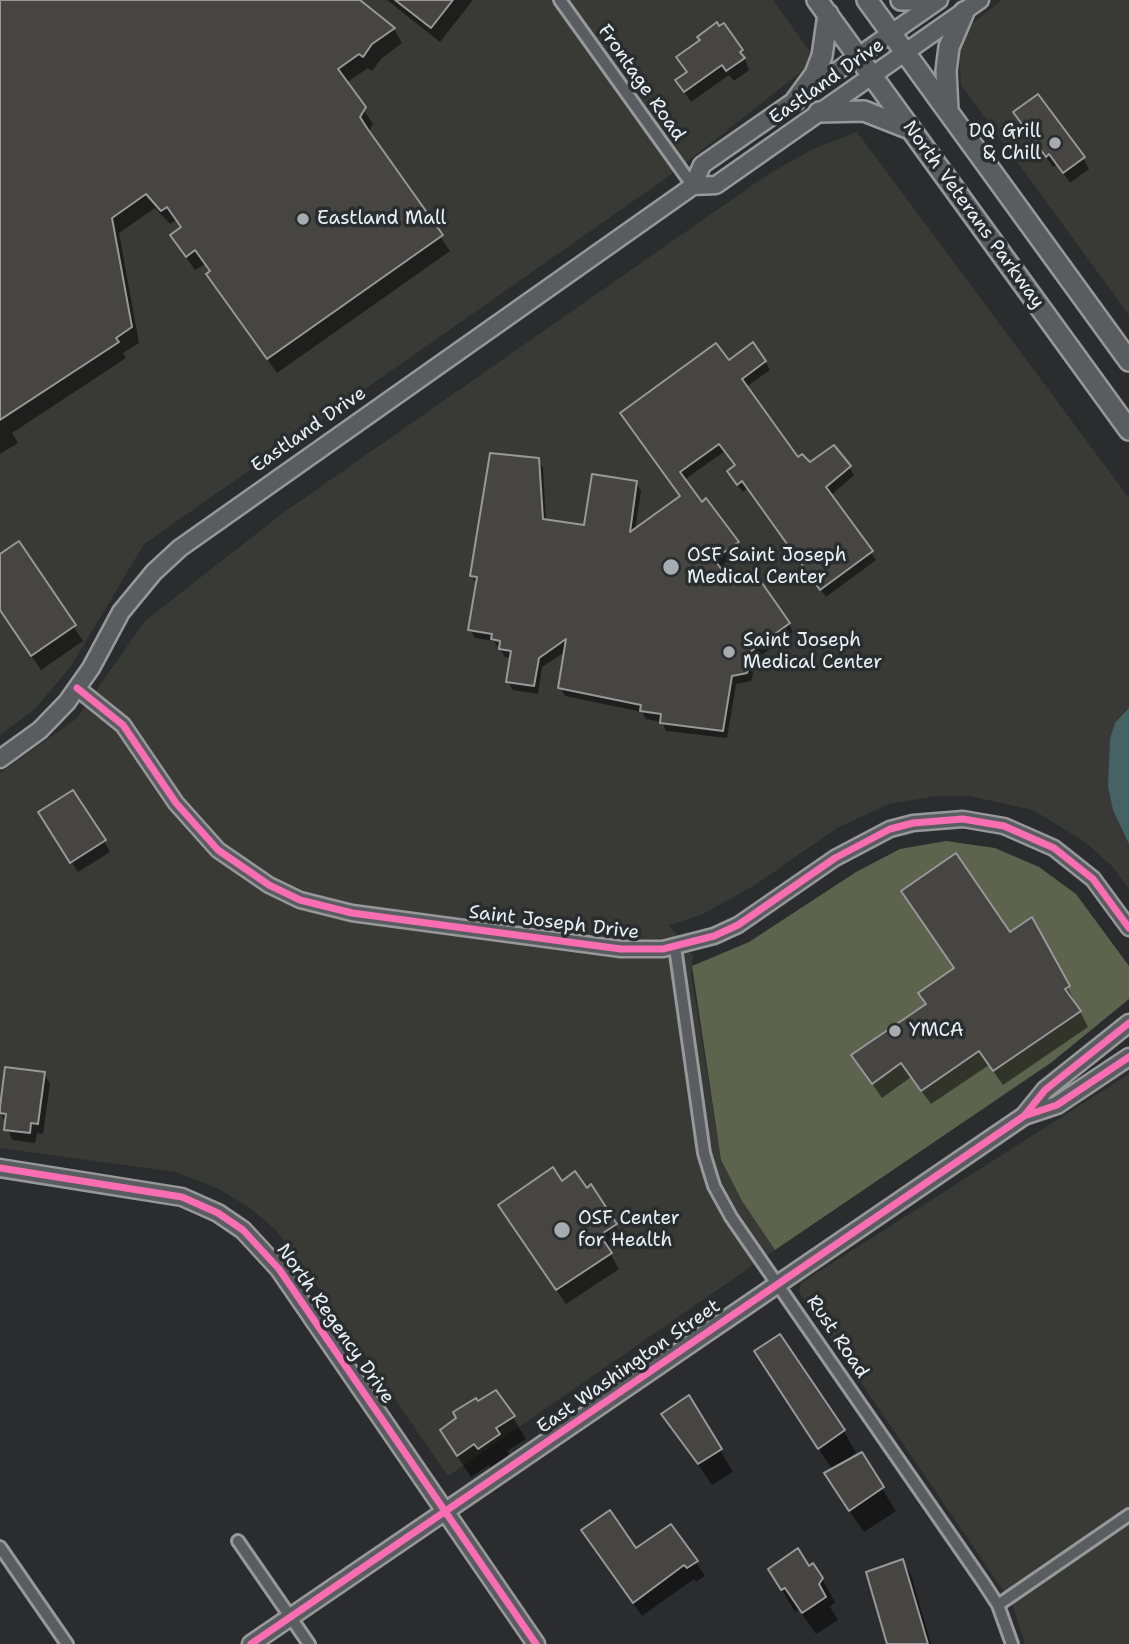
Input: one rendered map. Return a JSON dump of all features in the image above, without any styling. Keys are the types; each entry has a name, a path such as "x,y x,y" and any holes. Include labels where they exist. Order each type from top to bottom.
{"highway":[{"path":"867,0 1129,361"},
{"path":"901,0 932,0"},
{"path":"796,100 815,74 822,56 822,7"},
{"name":"North Veterans Parkway","path":"822,7 1129,430"},
{"path":"948,110 946,71 949,47 964,12"},
{"path":"819,112 863,111 910,129"}],"main road":[{"name":"Eastland Drive","path":"0,759 40,730 77,688 121,612 166,560 693,186 702,165 939,0"},
{"name":"Eastland Drive","path":"693,186 716,185 980,0"},
{"name":"East Washington Street","path":"1024,1116 1045,1090 1129,1023"},
{"name":"East Washington Street","path":"251,1644 1024,1116 1056,1105 1129,1057"},
{"name":"North Regency Drive","path":"0,1168 182,1197 218,1213 243,1230 279,1269 536,1644"}],"street":[{"name":"Frontage Road","path":"560,0 693,186"},
{"name":"Saint Joseph Drive","path":"77,688 123,725 176,803 219,850 250,874 300,900 352,913 611,948 639,950 675,947 714,936 738,925 861,842 890,829 936,820 963,819 1004,826 1054,848 1093,879 1129,928"},
{"name":"Rust Road","path":"675,947 704,1153 714,1186 731,1217 779,1283 998,1605 1012,1644"},
{"path":"998,1605 1129,1515"},
{"path":"238,1541 309,1644"},
{"path":"0,1547 67,1644"}],"shaded area":[{"path":"0,0 773,0 816,60 669,176 144,544 71,666 35,709 0,735"},
{"path":"1002,0 1129,0 1129,315 961,85 959,45 973,23"},
{"name":"OSF Saint Joseph Medical Center","path":"857,132 1129,498 1129,889 1113,867 1085,842 1033,810 969,796 938,796 889,804 837,828 755,885 701,915 669,925 693,956 691,973 721,1160 742,1201 775,1250 448,1476 296,1255 275,1229 250,1208 217,1188 176,1172 0,1148 0,773 76,719 145,621 283,513 767,175 811,150"},
{"path":"1129,1074 1129,1644 1025,1644 1014,1609 999,1584 799,1292 801,1283"}],"green space":[{"name":"YMCA","path":"946,841 995,848 1039,867 1076,894 1129,966 1129,999 1052,1062 775,1250 742,1201 721,1160 692,966 749,942 856,872 900,849"}],"water":[{"path":"1129,708 1129,844 1113,810 1108,786 1110,739 1115,723"}],"building":[{"name":"Eastland Mall","path":"0,0 360,0 395,28 372,44 363,57 359,54 338,69 366,107 360,117 443,235 267,359 206,274 210,271 195,250 186,257 170,235 181,227 167,207 161,211 146,194 112,218 132,327 116,338 119,342 0,420"},
{"path":"395,0 453,0 431,28"},
{"path":"717,22 719,26 724,23 743,50 740,52 745,58 726,71 722,65 684,92 675,80 687,72 676,57 700,40 697,37"},
{"name":"DQ Grill & Chill","path":"1038,94 1085,157 1063,173 1049,154 1046,157 1013,112"},
{"path":"753,342 766,361 742,379 798,457 802,454 810,462 834,445 851,466 826,487 873,551 820,590 742,481 737,485 727,471 735,465 719,444 680,472 702,502 706,498 739,542 714,559 733,585 753,570 790,623 746,655 749,665 747,673 732,676 723,731 660,723 661,714 640,711 641,705 558,688 566,639 539,658 534,686 506,682 511,651 499,649 500,641 491,639 492,634 468,630 477,577 470,576 490,453 539,458 543,519 584,525 592,474 637,481 630,532 680,496 620,413 716,343 729,360"},
{"path":"19,541 76,625 31,656 0,610 0,554"},
{"path":"73,790 106,840 70,863 38,812"},
{"path":"956,853 1010,932 1032,917 1070,986 1065,989 1081,1011 993,1071 979,1051 921,1091 901,1063 872,1084 851,1055 926,1004 918,993 954,968 901,891"},
{"path":"5,1067 45,1072 38,1124 31,1123 30,1133 4,1130 6,1114 0,1113 0,1107"},
{"name":"OSF Center for Health","path":"553,1167 562,1181 575,1171 587,1188 591,1184 617,1224 600,1235 612,1253 556,1290 498,1205"},
{"path":"780,1334 845,1430 818,1449 754,1351"},
{"path":"496,1390 515,1416 496,1428 500,1434 478,1449 474,1444 457,1456 440,1430 456,1418 453,1412"},
{"path":"689,1395 722,1449 698,1464 661,1414"},
{"path":"862,1452 884,1487 849,1511 824,1473"},
{"path":"610,1510 636,1548 671,1524 698,1561 687,1568 684,1565 633,1603 581,1530"},
{"path":"798,1548 809,1566 813,1563 823,1578 819,1584 826,1597 802,1613 785,1588 781,1590 768,1569"},
{"path":"903,1559 928,1644 887,1644 866,1572"}],"cycle path":[{"path":"77,688 123,725 176,803 218,850 269,885 300,900 352,913 621,949 663,949 714,936 738,925 835,858 890,829 913,823 963,819 1004,826 1054,848 1093,879 1129,928"},
{"path":"1024,1116 1045,1090 1129,1023"},
{"path":"251,1644 1024,1116 1057,1105 1129,1057"},
{"path":"0,1168 182,1197 218,1213 243,1230 279,1269 536,1644"}],"place":[{"name":"DQ Grill & Chill","path":"1055,143"},
{"name":"Eastland Mall","path":"303,219"},
{"name":"OSF Saint Joseph Medical Center","path":"671,567"},
{"name":"Saint Joseph Medical Center","path":"729,652"},
{"name":"YMCA","path":"895,1031"},
{"name":"OSF Center for Health","path":"562,1230"}]}
